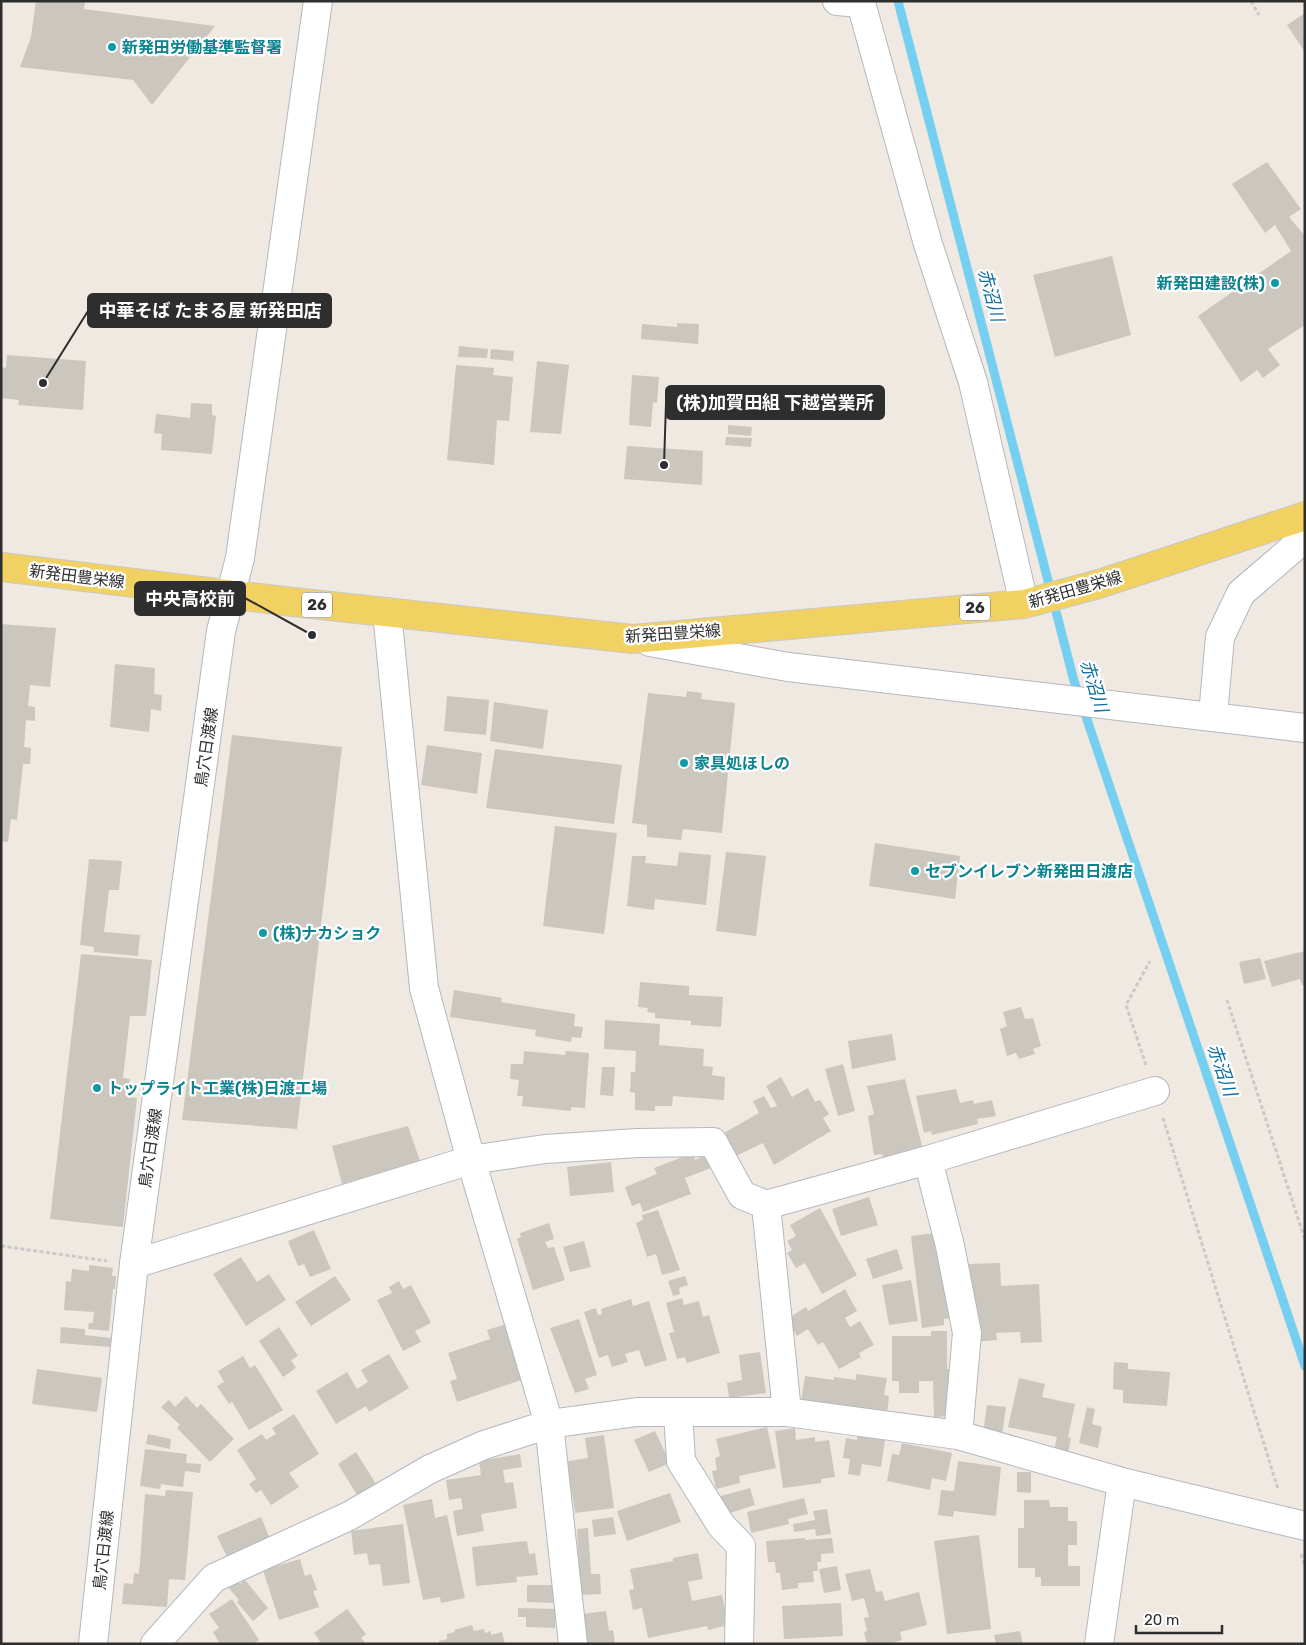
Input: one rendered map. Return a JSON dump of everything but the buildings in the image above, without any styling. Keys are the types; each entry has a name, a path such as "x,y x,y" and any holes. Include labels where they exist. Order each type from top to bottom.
{"main road":[{"name":"新発田豊栄線","path":"1,567 230,595 633,639 1024,604 1099,584 1305,516"}],"street":[{"name":"鳥穴日渡線","path":"93,1644 134,1264 221,631 240,558 318,1"},
{"path":"837,1 861,3 928,244 973,382 1024,604"},
{"path":"1212,715 1220,637 1241,593 1305,538"},
{"path":"387,612 424,988 549,1424 573,1644"},
{"path":"633,639 788,667 1212,715 1305,728"},
{"path":"134,1264 472,1160 546,1150 629,1143 713,1142 742,1195 766,1205 928,1160 1155,1090"},
{"path":"928,1160 950,1246 967,1333 958,1435"},
{"path":"766,1205 787,1412"},
{"path":"155,1644 214,1578 350,1516 439,1465 484,1445 549,1424 637,1412 787,1412 958,1435 1122,1482 1297,1524"},
{"path":"678,1412 681,1461 721,1525 741,1546 739,1644"},
{"path":"1100,1644 1122,1482"}],"path":[{"path":"1250,1 1259,15"},
{"path":"1150,961 1126,1004 1297,1524 1305,1566"},
{"path":"1227,1000 1305,1240"},
{"path":"1,1246 134,1264"}],"waterway":[{"name":"赤沼川","path":"898,1 1074,681 1305,1366"}],"place":[{"name":"新発田労働基準監督署","path":"112,47"},
{"name":"新発田建設(株)","path":"1275,283"},
{"name":"中華そば たまる屋 新発田店","path":"43,383"},
{"name":"(株)加賀田組 下越営業所","path":"664,465"},
{"name":"中央高校前","path":"312,635"},
{"name":"家具処ほしの","path":"684,763"},
{"name":"セブンイレブン新発田日渡店","path":"915,871"},
{"name":"(株)ナカショク","path":"263,933"},
{"name":"トップライト工業(株)日渡工場","path":"97,1088"}]}
